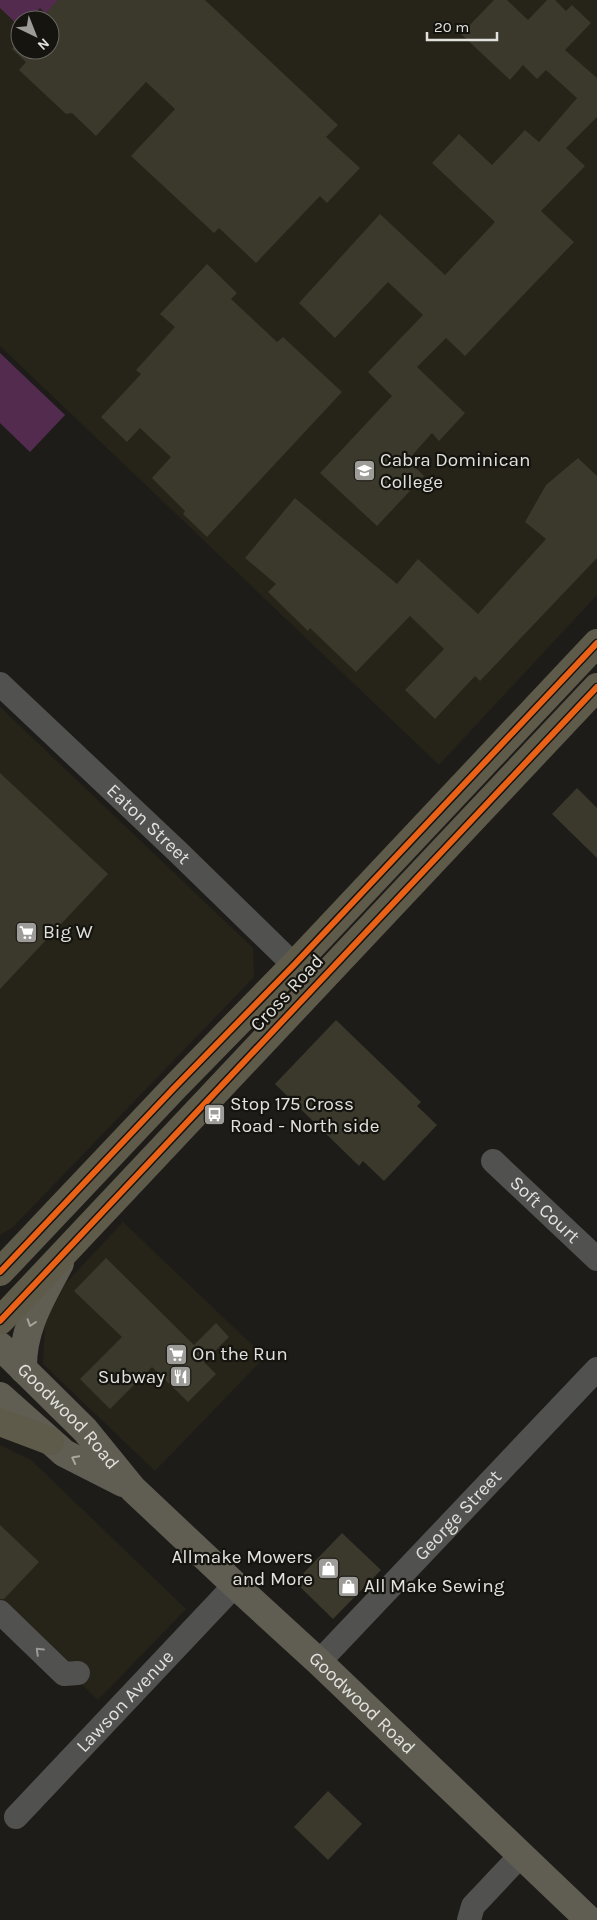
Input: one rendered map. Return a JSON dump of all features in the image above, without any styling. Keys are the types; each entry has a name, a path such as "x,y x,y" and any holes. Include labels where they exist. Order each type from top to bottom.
{"highway":[{"name":"Cross Road","path":"5,1264 294,965 597,642"},
{"name":"Cross Road","path":"0,1320 597,687"},
{"path":"294,965 315,985"},
{"path":"0,1422 50,1441"}],"main road":[{"path":"23,1369 23,1346 35,1311 68,1248"},
{"name":"Goodwood Road","path":"0,1346 85,1430 133,1489 319,1662 589,1920"},
{"name":"Goodwood Road","path":"0,1396 64,1453 133,1489"}],"street":[{"name":"Eaton Street","path":"0,684 177,851 294,965"},
{"name":"Soft Court","path":"493,1161 597,1258"},
{"name":"George Street","path":"319,1662 597,1368"},
{"name":"Lawson Avenue","path":"16,1817 235,1585"},
{"path":"0,1612 64,1674 78,1673"},
{"path":"467,1915 521,1855"}],"shaded area":[{"name":"Cabra Dominican College","path":"0,0 597,0 597,595 439,765 0,346"},
{"path":"0,0 64,0 54,10 42,10 40,8 38,10 10,10 10,18 0,8"},
{"path":"0,353 65,415 30,452 0,423"},
{"path":"0,707 253,948 254,977 13,1227 0,1235"},
{"path":"123,1222 265,1357 155,1471 43,1364 45,1323 65,1284"},
{"path":"0,1445 31,1460 186,1609 98,1700 0,1606"}],"building":[{"path":"58,0 205,0 338,125 326,137 360,168 327,203 320,196 256,263 219,228 214,233 131,156 175,109 146,82 96,136 72,113 66,114 19,70 26,62 24,60 60,60 60,10 48,10"},
{"path":"494,0 507,0 528,20 547,0 555,0 566,11 572,5 591,23 565,50 597,78 597,117 566,148 585,166 541,211 574,242 465,356 446,338 417,367 465,413 439,441 432,433 408,460 424,476 377,526 320,473 392,396 368,372 423,315 388,282 335,338 299,303 380,214 445,275 495,222 432,163 459,134 492,165 525,130 539,142 577,98 546,70 537,79 523,65 510,80 461,34"},
{"path":"207,264 237,293 231,299 277,342 283,337 342,392 207,537 183,514 185,511 152,478 171,457 140,428 127,442 101,417 141,374 136,370 175,327 160,314"},
{"path":"578,458 597,476 597,558 480,681 475,676 435,719 405,690 444,649 410,616 356,672 310,628 308,631 268,592 276,584 245,558 295,498 397,584 418,559 478,614 546,539 525,522 546,485"},
{"name":"Big W","path":"0,773 108,874 0,989"},
{"path":"577,788 597,808 597,858 552,814"},
{"path":"336,1020 421,1102 417,1106 437,1125 384,1181 363,1161 359,1166 275,1084"},
{"path":"106,1258 194,1345 216,1323 229,1337 204,1362 216,1374 188,1402 152,1367 110,1409 80,1379 122,1337 74,1291"},
{"path":"0,1525 39,1562 4,1599 0,1599"},
{"path":"342,1533 381,1570 333,1619 295,1582"},
{"path":"328,1791 362,1824 328,1860 294,1827"}],"cycle path":[{"path":"0,1272 174,1088 294,965 597,643"},
{"path":"0,1321 597,687"}],"place":[{"name":"Cabra Dominican College","path":"364,471"},
{"name":"Big W","path":"27,932"},
{"name":"Stop 175 Cross Road - North side","path":"214,1115"},
{"name":"On the Run","path":"176,1354"},
{"name":"Subway","path":"181,1377"},
{"name":"Allmake Mowers and More","path":"329,1568"},
{"name":"All Make Sewing","path":"348,1586"}]}
